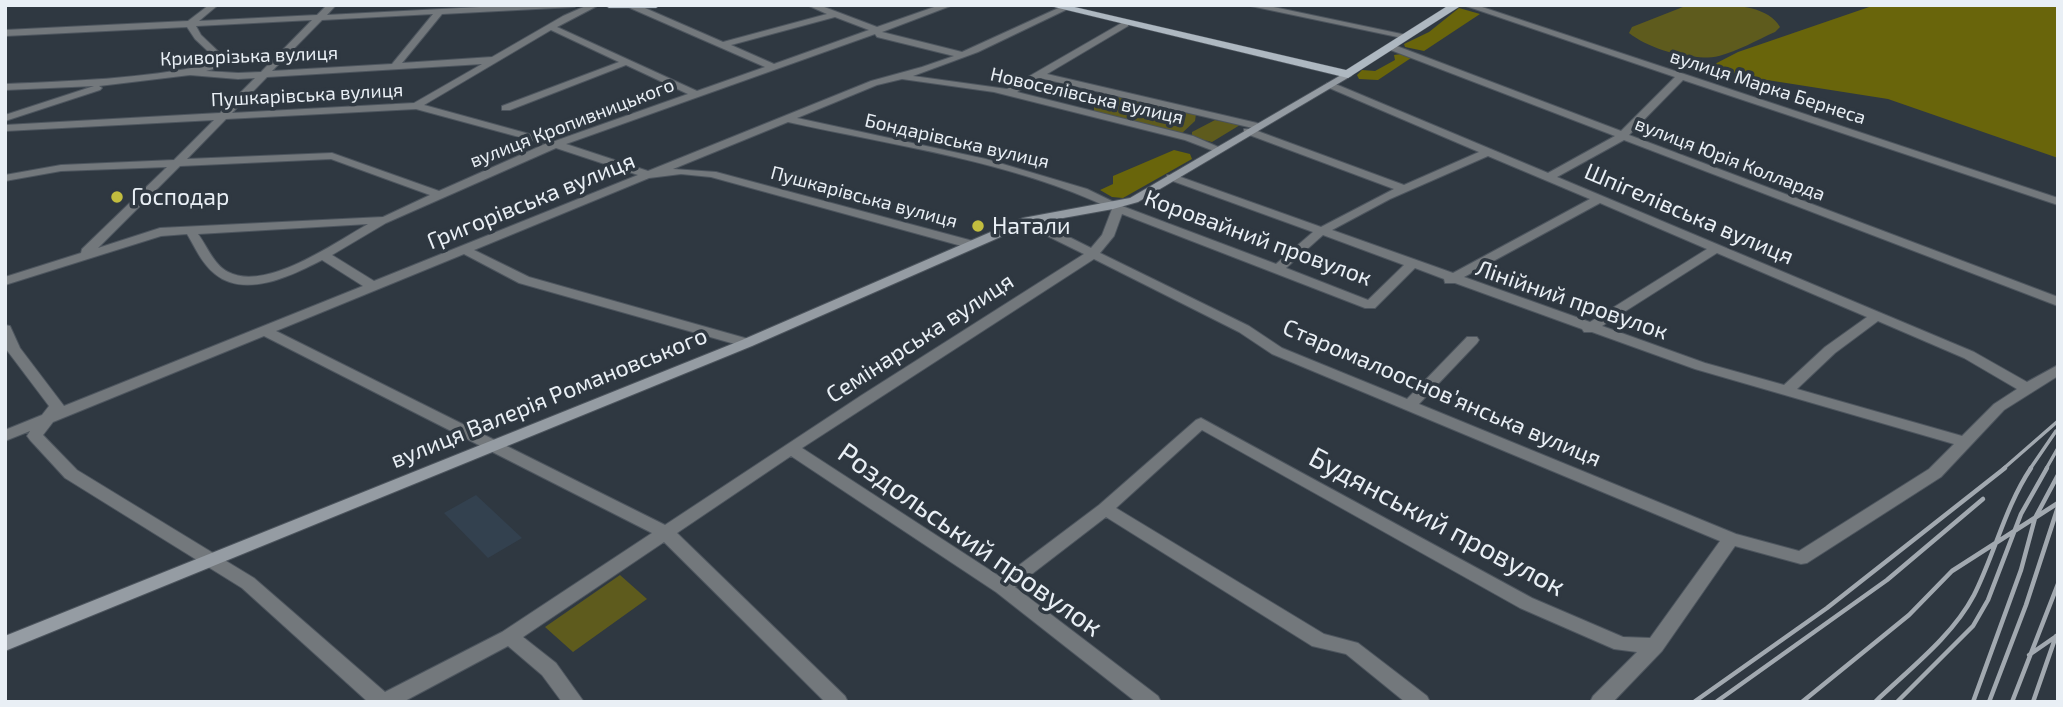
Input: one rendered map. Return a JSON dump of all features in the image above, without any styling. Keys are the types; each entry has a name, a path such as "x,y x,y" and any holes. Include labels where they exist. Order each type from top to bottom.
{"main road":[{"path":"609,5 656,5"},
{"path":"1051,5 1348,74 1454,7"},
{"path":"1432,5 1454,7"}],"street":[{"path":"190,24 214,5"},
{"path":"79,257 107,234 332,5"},
{"path":"5,33 574,5"},
{"path":"416,107 551,27 595,5"},
{"path":"811,5 878,32 962,55"},
{"name":"вулиця Кропивницького","path":"5,281 160,232 385,219 555,144 949,5"},
{"path":"1250,5 1407,36"},
{"name":"вулиця Марка Бернеса","path":"1467,5 2058,202"},
{"path":"633,6 773,67"},
{"name":"Григорівська вулиця","path":"5,436 874,83 904,78 962,55 1068,7"},
{"path":"395,66 439,12"},
{"path":"722,45 833,15"},
{"path":"190,24 198,37 217,55 210,67 190,72"},
{"path":"1009,93 1125,24"},
{"path":"551,27 696,94"},
{"name":"вулиця Юрія Колларда","path":"1391,47 2058,302"},
{"name":"Криворізька вулиця","path":"5,87 117,82 190,72 238,76 494,61"},
{"path":"506,108 626,62"},
{"path":"1115,207 1135,200 1348,74"},
{"name":"Новоселівська вулиця","path":"1039,75 1253,129 1404,189"},
{"path":"1549,177 1621,137 1681,77"},
{"name":"Новоселівська вулиця","path":"904,78 1009,93 1189,138 1218,149"},
{"path":"5,118 117,82"},
{"name":"Шпігелівська вулиця","path":"1330,85 1969,355 2028,388"},
{"name":"Пушкарівська вулиця","path":"5,128 416,107 555,144 649,175 681,171 712,174 969,244"},
{"name":"Бондарівська вулиця","path":"789,119 986,162 1083,191 1115,207"},
{"path":"1277,270 1320,232 1404,189 1488,152"},
{"path":"5,178 61,168 332,156 440,195"},
{"name":"Лінійний провулок","path":"1171,177 1589,329 1787,391 1965,442"},
{"path":"1450,280 1600,199"},
{"name":"вулиця Валерія Романовського","path":"5,644 747,343 1027,221 1115,207"},
{"name":"Семінарська вулиця","path":"383,702 509,637 665,532 1092,255 1108,236 1115,207"},
{"name":"Коровайний провулок","path":"1115,207 1370,305 1411,265"},
{"path":"190,230 220,273 233,278 252,280 270,277 323,255 385,219"},
{"name":"Старомалооснов’янська вулиця","path":"1027,221 1244,329 1277,351 1731,539 1801,558 1935,474 1999,407 2058,369"},
{"path":"1589,329 1716,248"},
{"path":"465,250 524,280 747,343"},
{"path":"323,255 374,287"},
{"path":"1787,391 1830,350 1876,316"},
{"path":"5,329 13,349 57,406 35,436 71,474 248,583 383,702"},
{"path":"265,331 665,532 838,702"},
{"path":"1408,407 1472,340"},
{"name":"Будянський провулок","path":"1105,509 1201,424 1527,603 1620,644 1655,646"},
{"name":"Роздольський провулок","path":"792,449 1002,587 1151,702"},
{"path":"1002,587 1105,509 1319,641 1351,648 1420,702"},
{"path":"1600,702 1655,646 1731,539"},
{"path":"509,637 549,669 574,702"}],"shaded area":[{"path":"1688,5 1751,8 1773,18 1780,27 1775,32 1740,48 1708,57 1671,53 1629,33 1632,27"},
{"path":"1875,5 2058,5 2058,158 1888,99 1748,77 1709,67 1738,52"},
{"path":"1459,8 1480,14 1424,51 1405,47 1404,44 1429,32"},
{"path":"1401,54 1411,58 1378,80 1359,79 1357,75 1362,70 1375,71 1395,60 1394,55"},
{"path":"1101,91 1196,114 1195,121 1181,134 1094,112 1094,97"},
{"path":"1215,120 1240,125 1212,142 1192,137 1192,132"},
{"path":"1174,150 1190,154 1192,159 1123,198 1112,197 1100,190 1113,184 1113,176"},
{"path":"476,495 522,538 488,558 444,513"},
{"path":"620,575 647,599 573,652 545,627"}],"railway":[{"path":"2003,469 2058,421"},
{"path":"2030,469 2056,431"},
{"path":"2046,469 2058,448"},
{"path":"1694,702 1827,608 2005,468"},
{"path":"1995,543 2014,498 2031,468"},
{"path":"2015,531 2047,468"},
{"path":"2035,518 2058,475"},
{"path":"1716,702 1887,580 1983,499"},
{"path":"2035,518 2058,503"},
{"path":"1989,702 2026,605 2058,507"},
{"path":"1973,702 2021,570 2035,518"},
{"path":"2015,531 2035,518"},
{"path":"1897,702 1973,626 1988,600 2015,531"},
{"path":"1995,543 2015,531"},
{"path":"1802,702 1909,615 1952,571 1995,543"},
{"path":"1875,702 1954,625 1974,595 1995,543"},
{"path":"2031,654 2058,584"},
{"path":"2031,654 2056,636"},
{"path":"2033,702 2056,636"},
{"path":"2012,702 2031,654"}],"place":[{"name":"Господар","path":"117,197"},
{"name":"Натали","path":"978,226"}]}
